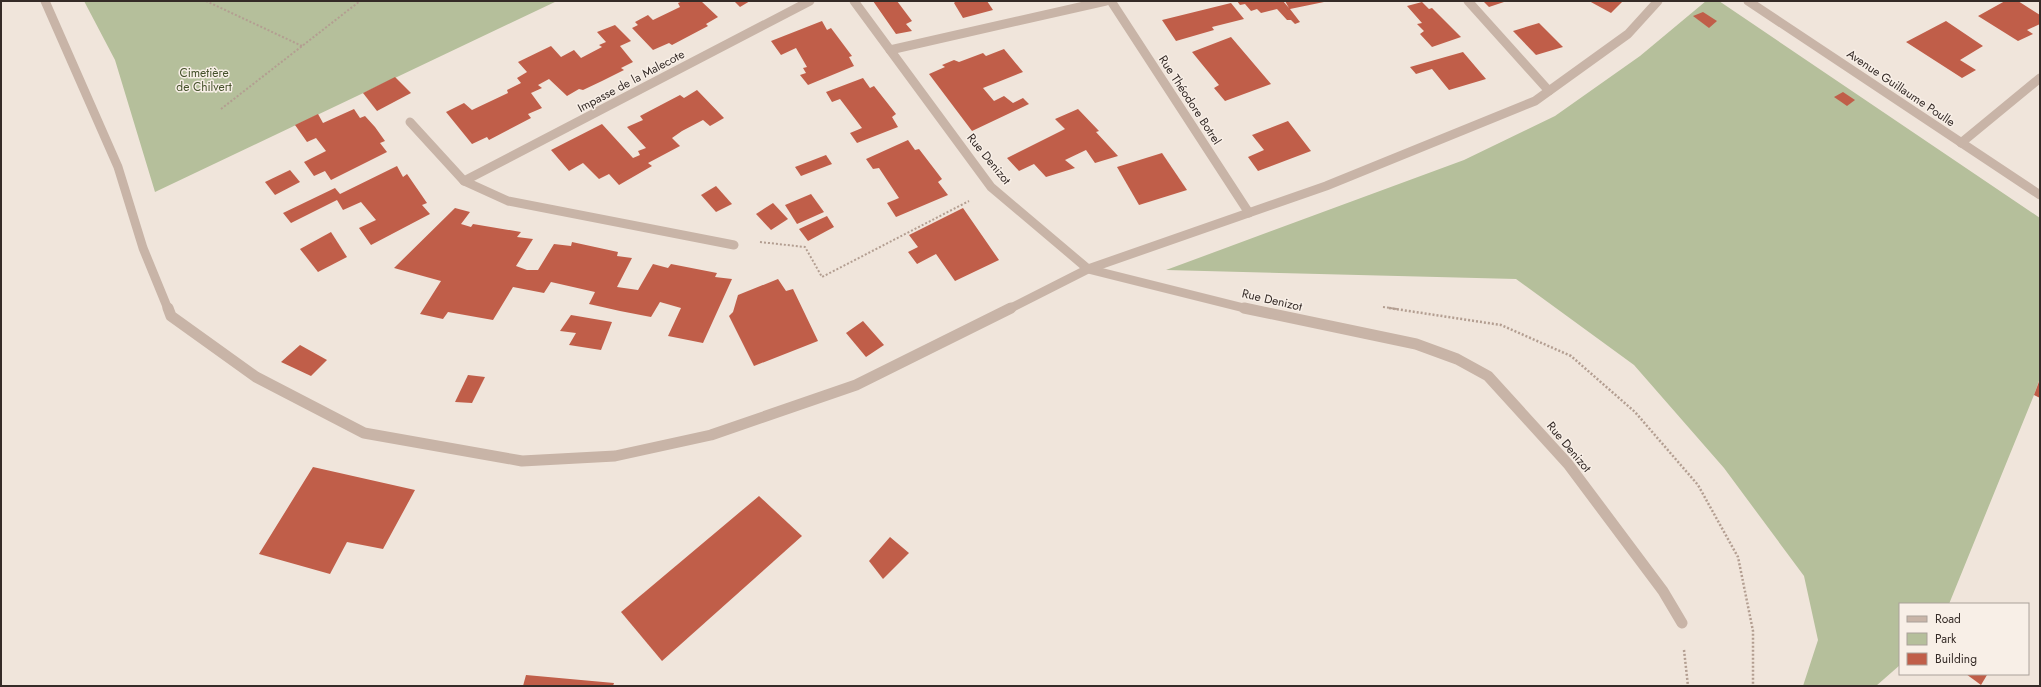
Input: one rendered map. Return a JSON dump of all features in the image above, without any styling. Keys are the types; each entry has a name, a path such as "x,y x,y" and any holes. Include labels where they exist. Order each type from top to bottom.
{"street":[{"path":"45,1 118,167 143,248 170,316 256,376 364,433 522,461 615,456 711,435 856,385 1088,269 1346,178 1535,101 1628,34 1658,1"},
{"name":"Impasse de la Malecote","path":"464,181 810,1"},
{"name":"Rue Denizot","path":"854,1 991,187 1088,269 1278,316 1416,344 1457,359 1488,376 1568,464 1663,591 1682,623"},
{"path":"890,50 1106,1"},
{"name":"Rue Théodore Botrel","path":"1111,1 1249,213"},
{"path":"1468,1 1549,90"},
{"name":"Avenue Guillaume Poulle","path":"1748,1 2040,196"},
{"path":"1961,143 2040,78"},
{"path":"410,122 464,181 508,201 734,245"}],"path":[{"path":"206,1 302,46"},
{"path":"221,109 360,1"},
{"path":"734,245 761,242 804,247 822,277 975,198 991,187"},
{"path":"1682,623 1688,686"}],"green space":[{"name":"Cimetière de Chilvert","path":"84,1 557,1 155,192 115,60"},
{"path":"1706,1 1719,1 2040,218 2040,378 1949,603 1899,603 1899,666 1876,686 1803,686 1818,640 1804,576 1724,468 1634,365 1516,279 1166,270 1464,160 1555,116 1640,56"}],"building":[{"path":"683,1 701,1 718,17 706,24 708,26 672,45 669,43 653,50 632,28 638,25 635,22 648,15 653,20 680,7 678,3"},
{"path":"734,1 750,1 740,7"},
{"path":"873,1 897,1 912,21 906,24 912,31 896,34"},
{"path":"956,1 987,1 993,10 963,18 954,3"},
{"path":"1237,1 1283,1 1289,8 1285,1 1324,2 1290,9 1300,22 1295,24 1291,20 1287,20 1277,9 1261,13 1257,9 1251,11 1245,4 1240,5"},
{"path":"1483,1 1507,1 1489,7"},
{"path":"1589,1 1623,1 1611,13"},
{"path":"2005,1 2018,1 2040,15 2040,24 2027,30 2033,34 2018,41 1978,16"},
{"path":"1422,2 1429,9 1432,8 1461,37 1432,47 1420,34 1424,31 1417,24 1422,23 1407,6"},
{"path":"1231,3 1244,19 1212,27 1214,30 1176,41 1162,20"},
{"path":"1703,12 1717,21 1709,28 1693,16"},
{"path":"822,21 827,30 831,28 852,56 849,57 854,66 808,85 800,75 806,73 803,68 807,67 796,48 781,55 771,41"},
{"path":"1946,21 1983,46 1960,60 1976,70 1962,78 1906,42"},
{"path":"1539,23 1563,47 1536,55 1513,31"},
{"path":"615,25 631,41 620,46 633,62 621,68 624,70 583,90 579,89 567,96 549,79 538,85 542,88 531,93 542,108 528,114 531,118 489,140 487,137 472,144 446,112 464,103 472,110 508,93 507,90 521,83 517,78 527,72 518,62 551,46 561,57 574,50 581,58 602,47 599,45 606,42 597,32"},
{"path":"1231,37 1271,84 1225,101 1214,88 1219,85 1192,52"},
{"path":"1004,49 1023,72 983,88 994,101 1004,96 1013,103 1023,98 1029,104 972,131 929,74 945,67 942,65 954,60 959,62 983,53 986,56"},
{"path":"1463,52 1486,79 1449,90 1432,69 1416,74 1410,67"},
{"path":"395,77 411,93 377,111 363,93"},
{"path":"863,78 870,88 874,86 896,114 892,117 898,127 857,143 850,133 862,128 840,99 832,102 826,92"},
{"path":"697,90 724,118 710,126 703,120 682,131 672,138 680,146 648,163 652,166 619,185 609,174 599,179 583,163 569,171 551,150 602,124 633,158 640,155 638,151 646,148 627,127 643,120 640,116 680,95 684,98"},
{"path":"1843,92 1855,100 1847,106 1834,97"},
{"path":"354,109 360,118 365,116 375,127 385,141 380,143 387,152 331,180 325,171 314,176 304,162 326,151 316,138 307,142 295,125 318,114 323,123"},
{"path":"1078,109 1099,131 1096,132 1118,156 1095,163 1086,150 1065,160 1075,168 1046,177 1034,164 1019,171 1007,158 1065,129 1055,119"},
{"path":"1288,121 1311,151 1258,171 1248,157 1264,150 1252,135"},
{"path":"908,140 915,150 919,149 942,179 938,182 948,195 896,217 887,203 899,198 879,168 873,169 866,159"},
{"path":"1162,153 1187,190 1139,205 1117,167"},
{"path":"826,155 832,164 801,176 795,167"},
{"path":"397,166 403,177 407,174 427,203 422,205 430,214 371,245 359,228 376,220 361,202 343,210 337,200 291,223 283,213 335,188 340,194"},
{"path":"290,170 300,182 275,195 265,182"},
{"path":"716,186 732,204 716,212 701,195"},
{"path":"811,194 824,212 797,224 785,205"},
{"path":"773,203 788,219 771,230 756,214"},
{"path":"455,208 470,212 461,224 471,227 473,224 521,232 517,237 533,239 516,266 527,270 538,270 554,244 571,246 572,242 618,252 617,256 632,258 617,287 638,290 653,264 668,268 671,264 717,273 715,277 732,279 703,343 668,336 681,308 660,302 651,317 620,311 589,304 595,292 551,282 544,293 513,287 493,320 448,312 443,319 420,314 441,281 394,268"},
{"path":"963,208 999,260 955,281 936,254 917,264 908,252 918,247 909,235"},
{"path":"827,216 834,227 808,241 799,229"},
{"path":"331,232 347,257 318,272 300,249"},
{"path":"778,279 786,291 793,289 818,341 754,366 729,316 733,312 738,295"},
{"path":"571,315 612,322 601,350 569,345 576,333 560,331"},
{"path":"863,321 884,345 866,357 846,333"},
{"path":"300,345 327,360 311,376 281,362"},
{"path":"468,375 485,377 472,403 455,402"},
{"path":"2040,379 2040,398 2034,395"},
{"path":"313,467 415,490 383,549 347,542 330,574 259,554"},
{"path":"759,496 802,536 662,661 621,612"},
{"path":"890,537 909,553 883,579 869,561"},
{"path":"526,675 614,683 613,686 523,686"},
{"path":"1967,675 1987,675 1981,685"}]}
